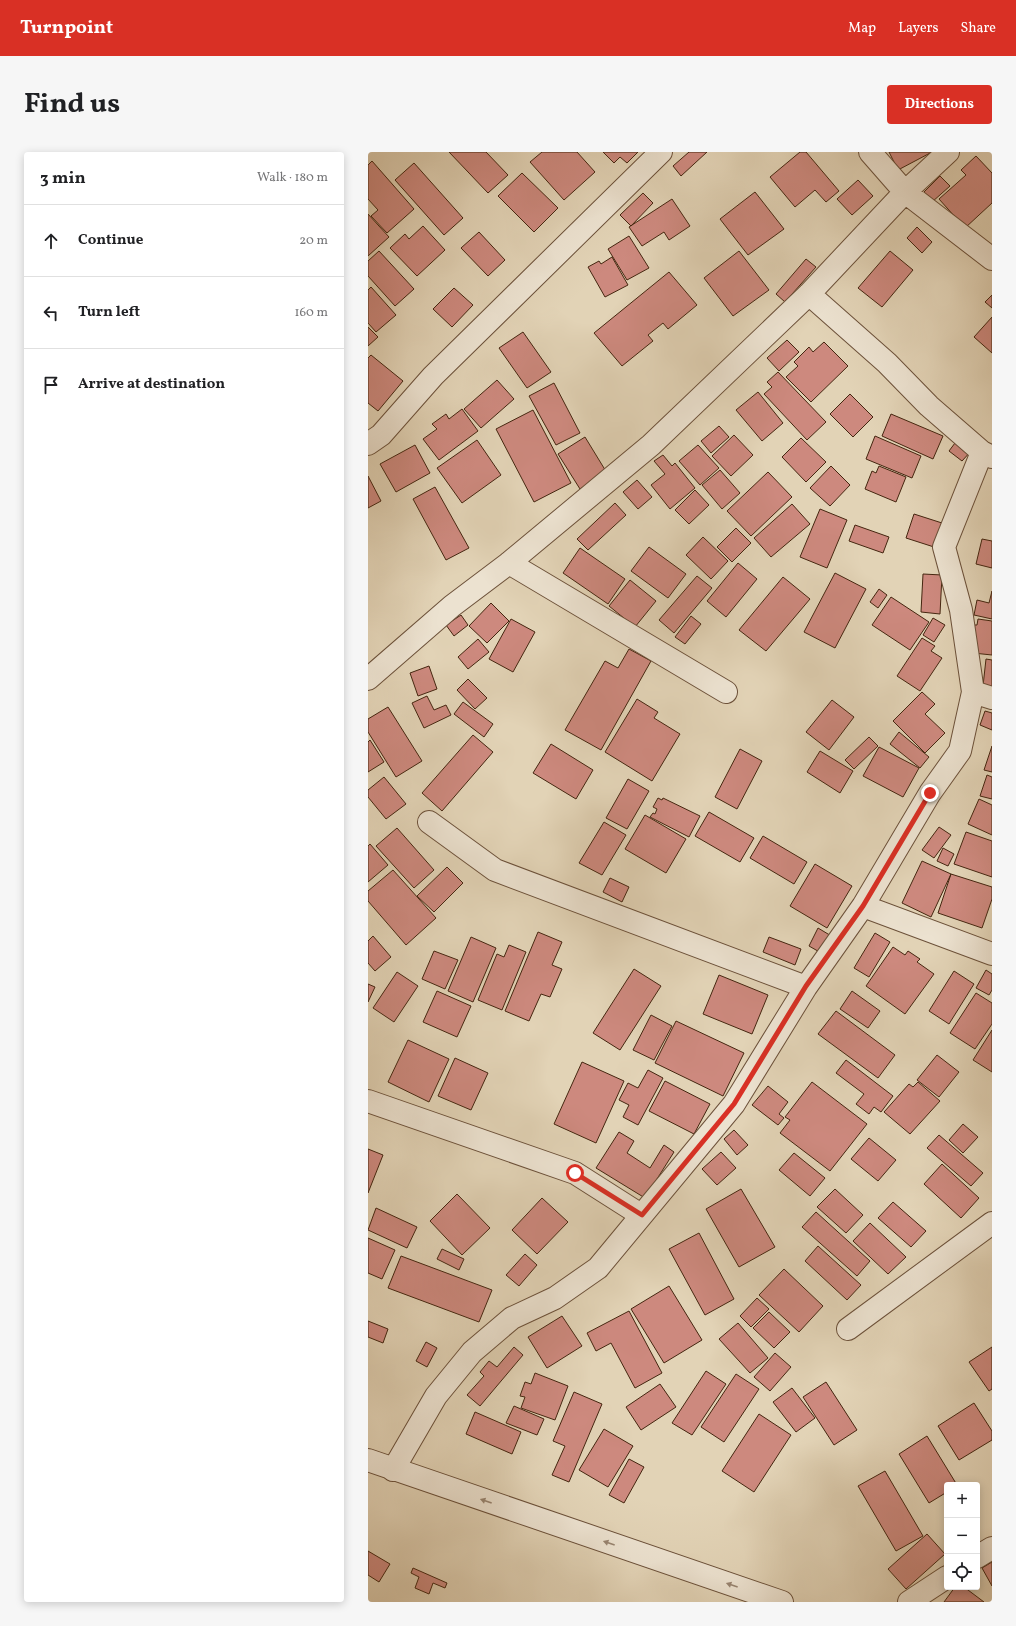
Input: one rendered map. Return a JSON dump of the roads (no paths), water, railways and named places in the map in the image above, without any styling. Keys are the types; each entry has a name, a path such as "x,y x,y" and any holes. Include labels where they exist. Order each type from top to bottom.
{"street":[{"path":"368,444 381,435 434,376 661,152"},
{"path":"870,152 905,192 992,259"},
{"path":"368,679 452,606 509,563 651,445 808,294 905,192 948,152"},
{"path":"392,1470 436,1396 472,1352 512,1318 555,1298 598,1268 734,1104 806,986 863,906 930,793 960,751 983,695 944,547 987,454 929,406 887,363 808,294"},
{"path":"509,563 726,692"},
{"path":"429,822 495,870 806,986"},
{"path":"863,906 992,954"},
{"path":"368,1101 575,1173 642,1215"},
{"path":"848,1329 992,1223"},
{"path":"368,1460 392,1470 782,1602"},
{"path":"980,1555 992,1548"},
{"path":"909,1602 944,1579"}]}
